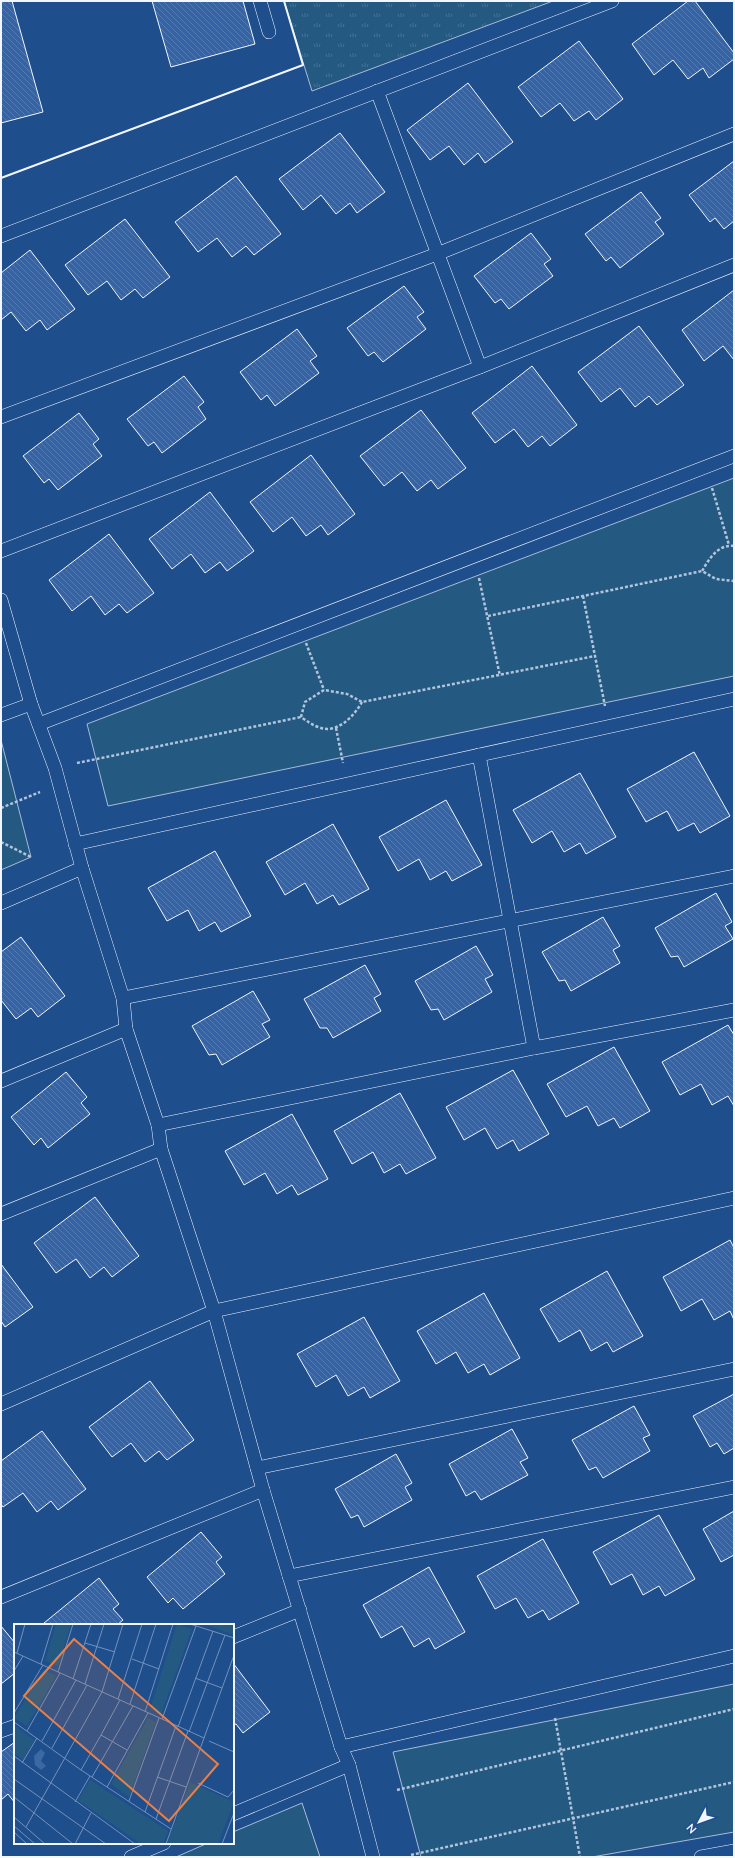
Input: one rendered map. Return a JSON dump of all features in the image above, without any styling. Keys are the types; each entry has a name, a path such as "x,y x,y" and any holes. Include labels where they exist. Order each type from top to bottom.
{"lane":[{"path":"260,1 269,32"},
{"path":"1,236 612,1"},
{"path":"377,91 480,367"},
{"path":"1,418 437,254 734,134"},
{"path":"1,551 480,367 734,265"},
{"path":"39,724 734,456"},
{"path":"1,600 31,704 54,768 82,868 122,998 126,1029 158,1125 161,1148 214,1311 263,1490 341,1747 348,1765 373,1857"},
{"path":"75,844 734,699"},
{"path":"1,715 31,704"},
{"path":"479,755 534,1048"},
{"path":"1,903 82,868"},
{"path":"122,998 734,876"},
{"path":"158,1125 534,1048 734,1010"},
{"path":"1,1081 126,1029"},
{"path":"1,1214 161,1148"},
{"path":"1,1404 214,1311 734,1198"},
{"path":"257,1468 734,1369"},
{"path":"289,1576 734,1487"},
{"path":"1,1597 263,1490"},
{"path":"234,1637 300,1610"},
{"path":"341,1747 734,1656"},
{"path":"1,1731 14,1726"},
{"path":"234,1814 348,1765"},
{"path":"131,1857 162,1844"},
{"path":"701,1857 734,1852"}],"path":[{"path":"706,466 729,545"},
{"path":"702,571 712,554 729,545 734,546"},
{"path":"473,556 488,616 500,676"},
{"path":"488,616 702,571 716,579 734,581"},
{"path":"583,596 609,726"},
{"path":"298,624 324,690"},
{"path":"301,717 305,702 324,690 346,694 362,702 500,676 595,656"},
{"path":"54,768 301,717 319,728 336,728 354,715 362,702"},
{"path":"336,728 348,783"},
{"path":"1,808 59,785"},
{"path":"1,842 31,857"},
{"path":"551,1698 562,1751 580,1857"},
{"path":"397,1790 734,1709"},
{"path":"411,1855 734,1782"}],"green space":[{"path":"284,1 553,1 312,91"},
{"path":"734,478 734,676 108,806 87,724"},
{"path":"1,740 31,857 1,870"},
{"path":"734,1684 734,1832 592,1857 421,1857 393,1752"},
{"path":"302,1803 320,1857 176,1857 206,1844 234,1844 234,1832"}],"building":[{"path":"1,1 12,1 43,112 1,123"},
{"path":"152,1 243,1 255,44 171,67"},
{"path":"688,1 695,1 734,53 734,59 709,78 703,68 688,79 673,60 654,75 632,44"},
{"path":"579,41 623,99 596,120 589,111 574,121 560,103 541,117 518,87"},
{"path":"468,83 513,142 485,163 478,153 464,165 449,146 430,160 407,130"},
{"path":"340,133 385,192 357,213 350,203 336,214 321,195 303,210 279,179"},
{"path":"734,161 734,221 724,229 715,218 710,222 689,195"},
{"path":"236,176 281,234 254,255 246,246 232,257 217,238 198,252 175,222"},
{"path":"641,192 661,218 655,222 664,234 620,268 611,257 606,261 585,234"},
{"path":"125,219 170,277 143,298 135,289 121,300 107,281 88,295 65,265"},
{"path":"531,233 551,259 544,264 553,276 509,309 501,299 495,303 474,276"},
{"path":"30,250 75,309 47,330 40,320 26,331 11,312 1,320 1,273"},
{"path":"404,286 424,312 417,317 426,329 383,362 374,352 368,356 347,328"},
{"path":"734,290 734,360 723,346 704,361 682,330"},
{"path":"639,326 684,385 657,405 649,396 635,407 620,388 601,402 578,372"},
{"path":"297,329 317,356 310,361 319,373 275,406 267,395 261,400 240,372"},
{"path":"532,366 577,425 550,446 542,436 528,447 514,429 495,443 472,413"},
{"path":"184,376 204,402 198,407 206,419 162,453 154,442 148,446 127,419"},
{"path":"421,410 466,468 438,489 431,480 417,491 402,472 384,486 360,456"},
{"path":"79,413 99,439 93,444 102,456 58,490 49,479 44,483 23,456"},
{"path":"311,455 355,514 328,535 321,525 306,536 292,517 273,532 250,502"},
{"path":"210,492 254,551 227,571 220,562 205,573 191,554 172,569 149,539"},
{"path":"109,534 154,593 127,613 119,604 105,615 91,596 72,611 49,580"},
{"path":"694,752 730,816 700,833 694,823 678,831 667,811 646,822 627,789"},
{"path":"580,773 616,837 586,854 580,843 564,852 552,831 532,843 513,810"},
{"path":"446,800 482,865 452,881 446,871 430,880 419,859 398,871 379,837"},
{"path":"333,824 369,889 339,905 333,895 317,904 305,883 285,895 266,862"},
{"path":"215,851 251,916 221,932 215,922 199,931 188,910 167,921 148,888"},
{"path":"716,893 732,922 725,926 733,939 684,967 678,956 671,957 655,928"},
{"path":"603,917 620,946 613,950 620,963 571,991 565,980 559,981 542,952"},
{"path":"21,937 65,996 38,1017 31,1008 16,1019 1,1000 1,952"},
{"path":"476,946 493,975 485,979 492,992 444,1020 438,1009 431,1010 415,981"},
{"path":"365,965 381,994 374,998 381,1011 333,1038 327,1028 320,1028 304,999"},
{"path":"253,991 270,1020 262,1024 270,1037 222,1065 216,1054 209,1055 192,1026"},
{"path":"728,1025 734,1035 734,1106 728,1096 712,1105 701,1084 680,1095 662,1062"},
{"path":"614,1047 650,1111 620,1128 614,1118 598,1126 587,1106 566,1117 547,1084"},
{"path":"513,1070 549,1134 519,1151 513,1140 497,1149 485,1128 464,1140 446,1107"},
{"path":"66,1072 87,1097 81,1103 90,1114 48,1148 41,1138 34,1145 11,1117"},
{"path":"400,1093 436,1158 406,1174 400,1164 384,1173 373,1152 352,1164 334,1131"},
{"path":"292,1114 328,1179 298,1195 292,1185 277,1194 265,1173 244,1185 225,1151"},
{"path":"95,1197 139,1256 112,1277 104,1267 90,1278 76,1259 56,1273 34,1243"},
{"path":"730,1240 734,1248 734,1320 730,1311 714,1320 702,1299 681,1311 663,1277"},
{"path":"1,1264 33,1307 5,1327 1,1321"},
{"path":"607,1271 643,1336 613,1352 607,1342 591,1351 580,1330 559,1342 540,1309"},
{"path":"484,1293 520,1358 490,1375 484,1364 468,1373 456,1352 436,1364 417,1331"},
{"path":"364,1317 400,1381 370,1398 364,1387 348,1396 336,1375 316,1387 297,1354"},
{"path":"150,1381 194,1440 167,1460 159,1451 145,1462 131,1443 112,1457 89,1427"},
{"path":"734,1394 734,1448 724,1454 717,1443 710,1447 693,1416"},
{"path":"634,1406 650,1435 643,1438 650,1451 603,1478 596,1467 589,1470 572,1440"},
{"path":"512,1429 528,1458 520,1462 528,1475 481,1500 475,1491 466,1496 449,1464"},
{"path":"42,1431 86,1489 58,1510 51,1501 37,1512 23,1493 3,1507 1,1504 1,1461"},
{"path":"396,1454 412,1483 405,1487 412,1500 364,1527 358,1515 351,1518 335,1489"},
{"path":"734,1511 734,1555 721,1562 703,1529"},
{"path":"659,1515 695,1579 665,1596 659,1586 643,1595 632,1574 611,1585 593,1552"},
{"path":"201,1532 222,1557 216,1562 225,1574 183,1609 173,1598 168,1603 147,1577"},
{"path":"543,1539 579,1603 549,1620 543,1610 528,1618 516,1598 495,1609 477,1576"},
{"path":"429,1567 465,1632 435,1649 429,1638 414,1647 402,1626 381,1638 363,1605"},
{"path":"99,1578 119,1604 113,1609 123,1620 118,1624 44,1623"},
{"path":"1,1626 14,1642 14,1674 1,1684"},
{"path":"234,1664 270,1712 243,1733 236,1724 234,1725"},
{"path":"14,1743 14,1802 8,1794 1,1800 1,1752"}],"wall":[{"path":"1,178 303,65 284,1"}]}
